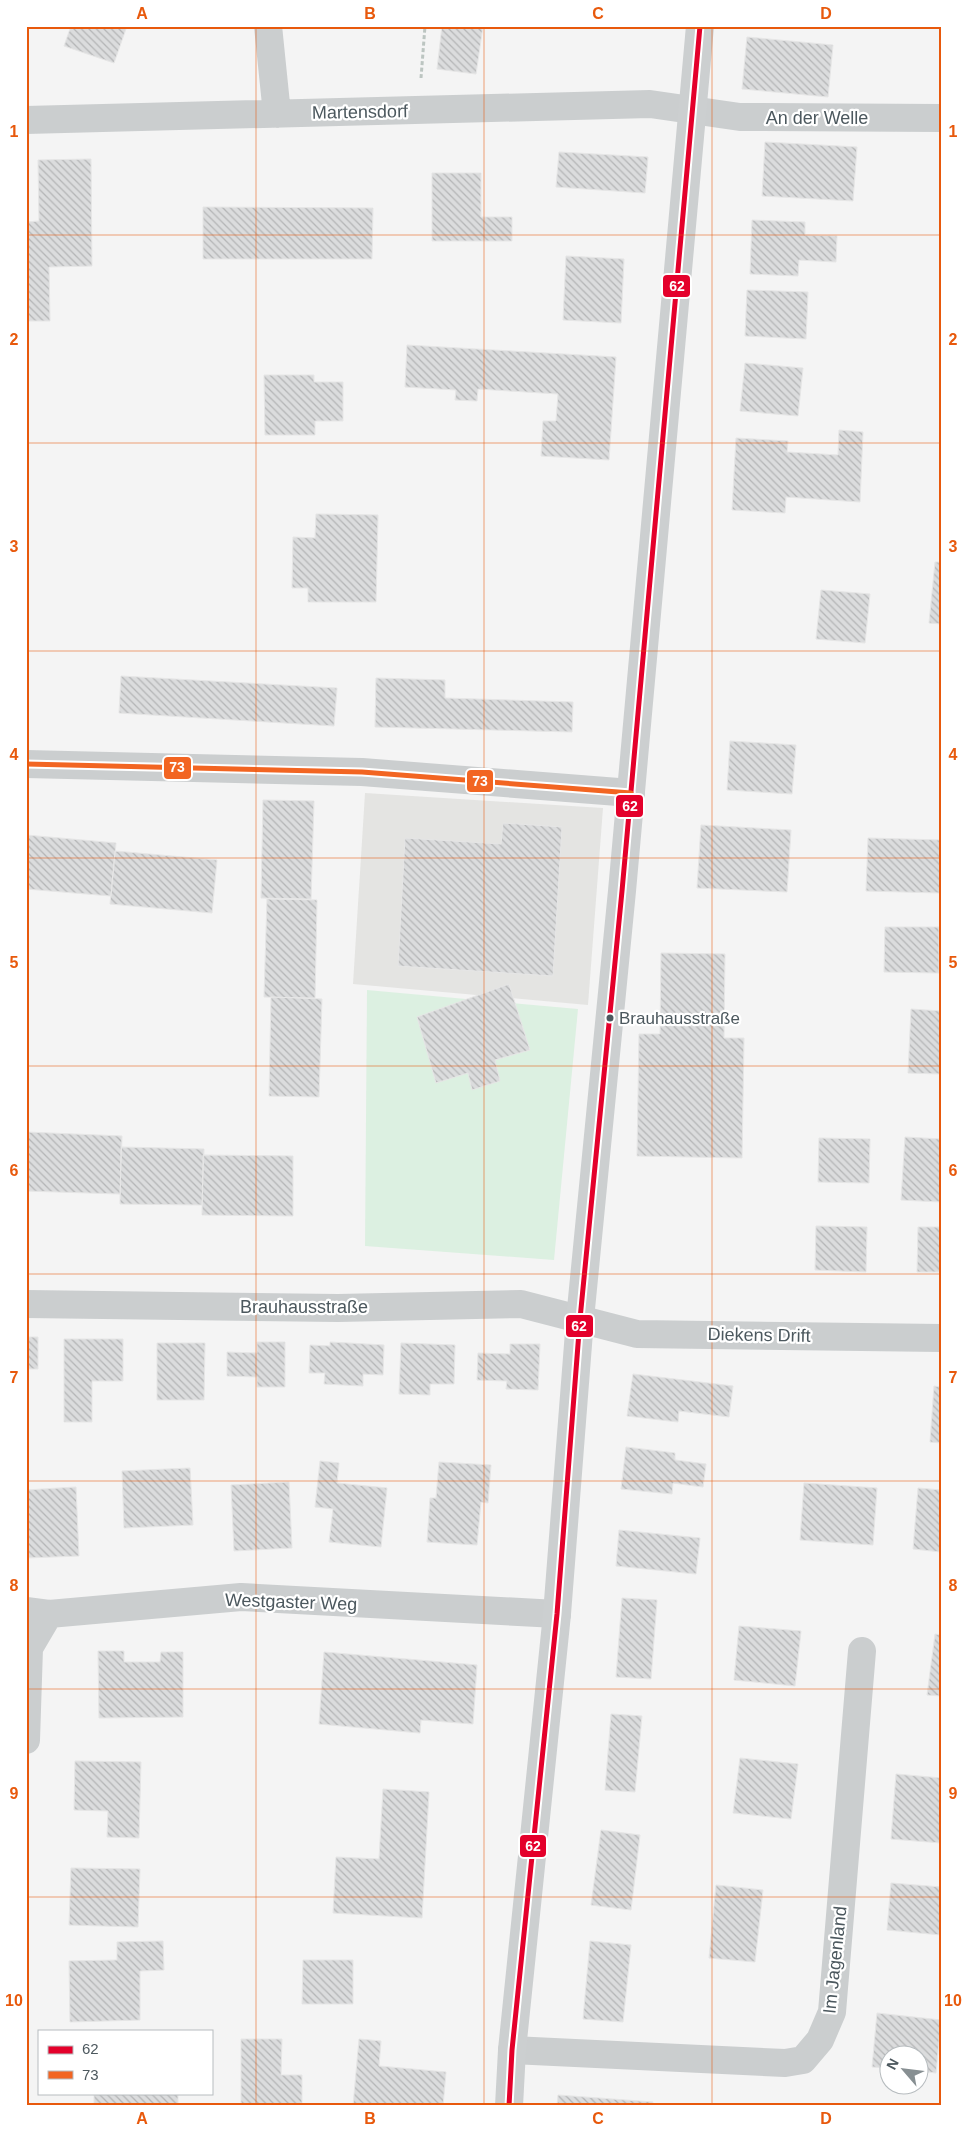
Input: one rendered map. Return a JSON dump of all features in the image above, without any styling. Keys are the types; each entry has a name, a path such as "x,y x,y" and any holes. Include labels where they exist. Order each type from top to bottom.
{"main road":[{"path":"509,2106 512,2050 557,1614 580,1319 631,793 700,26"}],"street":[{"path":"268,26 277,114"},
{"name":"Martensdorf","path":"26,120 650,104 693,110"},
{"name":"An der Welle","path":"693,110 740,117 941,118"},
{"path":"26,764 362,772 631,793"},
{"name":"Brauhausstraße","path":"26,1304 338,1308 521,1304 580,1319"},
{"name":"Diekens Drift","path":"580,1319 637,1334 941,1338"},
{"name":"Westgaster Weg","path":"38,1612 241,1597 557,1614"},
{"path":"26,1740 28,1648 38,1612"},
{"name":"Im Jagenland","path":"512,2050 784,2063 803,2060 820,2040 832,2012 862,1651"}],"path":[{"path":"419,111 425,26"}],"shaded area":[{"path":"365,793 603,808 588,1005 353,984"}],"green space":[{"path":"367,990 578,1009 554,1260 365,1246"}],"building":[{"path":"71,26 127,26 114,63 64,46"},
{"path":"442,26 483,26 476,74 437,69"},
{"path":"747,37 833,45 828,97 742,89"},
{"path":"765,142 857,147 853,201 762,196"},
{"path":"559,152 648,157 645,193 556,187"},
{"path":"91,159 92,266 49,267 50,321 26,321 26,222 39,221 38,160"},
{"path":"432,173 481,173 481,217 512,217 512,241 432,241"},
{"path":"203,207 373,208 372,259 203,259"},
{"path":"752,220 805,222 805,235 837,236 836,262 799,260 798,276 750,274"},
{"path":"566,256 624,259 621,323 563,320"},
{"path":"747,290 808,292 806,339 745,336"},
{"path":"407,345 616,357 609,460 541,456 543,421 556,421 558,394 478,389 477,401 455,400 456,390 405,387"},
{"path":"745,363 803,368 798,416 740,411"},
{"path":"264,375 314,375 314,382 343,382 343,421 315,421 315,435 265,435"},
{"path":"839,430 863,432 860,502 786,497 785,513 732,510 736,438 788,441 787,452 838,455"},
{"path":"316,514 378,515 376,602 308,602 308,588 292,588 293,537 315,538"},
{"path":"935,562 941,562 941,624 929,623"},
{"path":"821,590 870,594 865,643 816,639"},
{"path":"121,676 337,688 334,726 119,713"},
{"path":"376,678 445,680 445,698 573,702 572,732 375,727"},
{"path":"730,741 796,745 792,794 727,790"},
{"path":"263,800 314,801 311,899 261,898"},
{"path":"503,823 562,827 553,976 398,966 405,838 501,844"},
{"path":"701,825 791,830 787,892 697,888"},
{"path":"26,835 116,843 111,896 26,889"},
{"path":"868,838 941,840 941,893 866,891"},
{"path":"115,851 217,860 212,913 110,904"},
{"path":"267,899 317,900 315,998 264,997"},
{"path":"885,927 939,927 939,973 884,972"},
{"path":"661,953 725,954 724,1038 744,1038 742,1158 637,1156 639,1034 660,1034"},
{"path":"509,984 530,1050 495,1060 500,1081 472,1090 468,1073 436,1083 417,1017"},
{"path":"271,997 322,999 319,1097 269,1096"},
{"path":"911,1009 941,1011 941,1074 908,1073"},
{"path":"26,1132 122,1136 120,1194 26,1191"},
{"path":"905,1137 941,1139 941,1202 901,1200"},
{"path":"819,1138 870,1139 869,1183 818,1182"},
{"path":"121,1147 204,1149 202,1205 120,1204"},
{"path":"203,1155 293,1156 293,1216 202,1215"},
{"path":"816,1226 867,1227 866,1272 815,1270"},
{"path":"918,1227 941,1227 941,1272 917,1272"},
{"path":"26,1337 38,1337 38,1369 26,1369"},
{"path":"64,1339 123,1339 123,1381 92,1381 92,1422 64,1422"},
{"path":"257,1342 285,1342 285,1387 257,1387 257,1377 227,1376 227,1352 257,1353"},
{"path":"330,1342 384,1345 383,1375 363,1374 363,1386 324,1384 325,1373 309,1373 310,1345 330,1346"},
{"path":"157,1343 205,1343 204,1400 157,1400"},
{"path":"401,1343 455,1345 454,1384 430,1384 430,1395 399,1394"},
{"path":"510,1344 540,1344 538,1390 506,1389 507,1381 477,1380 478,1353 510,1354"},
{"path":"633,1374 733,1386 729,1417 679,1411 678,1422 627,1416"},
{"path":"934,1386 941,1387 941,1443 930,1442"},
{"path":"626,1447 675,1453 675,1460 706,1464 703,1487 673,1483 672,1494 621,1489"},
{"path":"320,1461 339,1463 337,1483 387,1488 381,1547 329,1542 333,1509 315,1507"},
{"path":"439,1462 491,1465 488,1503 481,1502 477,1545 427,1542 430,1498 436,1498"},
{"path":"190,1468 193,1525 124,1528 122,1471"},
{"path":"289,1482 292,1548 234,1551 231,1485"},
{"path":"804,1483 877,1488 873,1545 800,1540"},
{"path":"76,1487 79,1556 26,1558 26,1490"},
{"path":"918,1488 941,1490 941,1552 913,1549"},
{"path":"619,1530 700,1538 696,1574 616,1566"},
{"path":"622,1598 657,1600 651,1679 616,1677"},
{"path":"739,1626 801,1631 795,1686 734,1680"},
{"path":"935,1634 941,1635 941,1696 927,1695"},
{"path":"98,1651 124,1651 124,1662 160,1662 161,1652 183,1652 183,1717 99,1718"},
{"path":"324,1652 477,1665 473,1724 421,1720 420,1733 319,1724"},
{"path":"611,1714 642,1716 635,1792 605,1790"},
{"path":"740,1758 798,1764 791,1819 733,1813"},
{"path":"75,1761 141,1762 139,1838 107,1837 108,1811 74,1810"},
{"path":"896,1774 941,1778 941,1843 891,1839"},
{"path":"383,1789 429,1792 422,1918 333,1913 336,1857 379,1859"},
{"path":"601,1830 640,1835 631,1910 591,1905"},
{"path":"71,1868 140,1869 138,1927 69,1925"},
{"path":"891,1883 941,1887 941,1935 887,1930"},
{"path":"716,1885 763,1890 755,1962 709,1958"},
{"path":"163,1941 164,1970 140,1971 140,2020 70,2022 69,1961 117,1960 117,1942"},
{"path":"590,1941 631,1945 623,2022 583,2019"},
{"path":"303,1960 353,1960 353,2004 302,2004"},
{"path":"877,2013 941,2020 936,2073 930,2072 930,2044 880,2044 880,2067 872,2067"},
{"path":"241,2039 282,2039 281,2075 302,2075 302,2106 241,2106"},
{"path":"359,2039 381,2041 379,2066 446,2072 443,2106 353,2106"},
{"path":"94,2094 178,2094 178,2106 94,2106"},
{"path":"558,2095 653,2102 652,2106 557,2106"}],"transit line":[{"name":"62","path":"509,2106 512,2050 557,1614 580,1319 622,891 700,26"},
{"name":"73","path":"26,764 362,772 631,793"}],"place":[{"name":"Brauhausstraße","path":"610,1018"}]}
